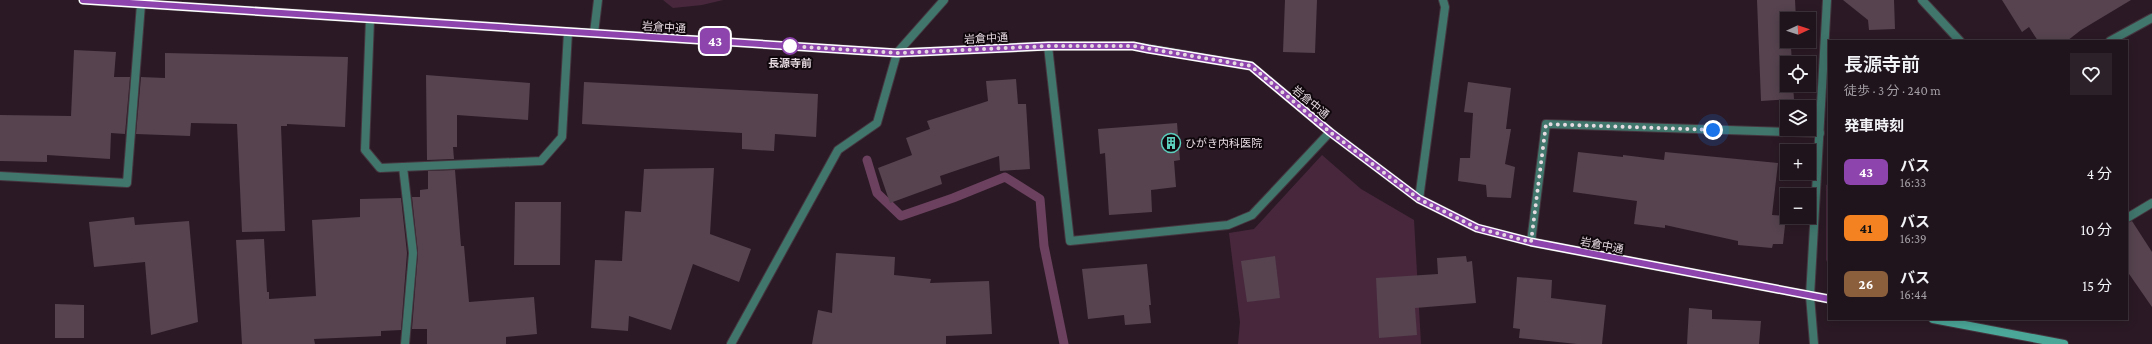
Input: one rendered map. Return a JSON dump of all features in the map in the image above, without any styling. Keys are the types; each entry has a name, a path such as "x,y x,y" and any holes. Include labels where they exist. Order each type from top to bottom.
{"street":[{"name":"岩倉中通","path":"83,0 897,53 1048,46 1133,46 1251,66 1330,132 1419,199 1477,228 1531,242 1828,299"},
{"path":"594,34 598,0"},
{"path":"731,344 838,150 877,123 897,53 944,0"},
{"path":"1419,199 1445,7 1442,0"},
{"path":"1814,344 1810,296 1827,0"},
{"path":"1922,0 1959,40"},
{"path":"0,176 127,183 141,4"},
{"path":"2112,40 2152,18"},
{"path":"370,19 365,150 380,168 541,161 562,137 568,32"},
{"path":"1048,46 1070,241 1228,225 1252,216 1330,132"},
{"path":"1531,242 1546,124 1820,133"},
{"path":"403,167 413,253 405,344"},
{"path":"2128,217 2152,203"},
{"path":"1946,320 1960,321 2064,344"}],"shaded area":[{"path":"663,0 723,0 702,5 673,8"},
{"path":"1322,155 1361,189 1414,220 1421,344 1238,344 1240,322 1229,233 1254,229"},
{"path":"1828,184 1828,263 1826,260 1826,185"}],"building":[{"path":"1285,0 1317,0 1315,53 1283,52"},
{"path":"1757,0 1795,0 1796,12 1780,12 1780,48 1791,48 1792,56 1780,56 1780,92 1794,92 1794,99 1761,101"},
{"path":"1843,0 1894,0 1895,29 1869,30 1868,20"},
{"path":"2002,0 2131,0 2081,30 2068,40 2037,40 2029,27 2022,32"},
{"path":"74,50 116,52 114,77 130,77 125,134 111,133 110,159 47,155 47,162 0,161 0,115 71,116"},
{"path":"165,53 348,57 345,127 287,124 287,126 281,126 285,231 242,232 237,124 191,123 190,136 136,134 141,77 165,78"},
{"path":"426,75 530,83 528,120 457,115 457,147 453,147 454,159 427,160"},
{"path":"1016,79 1018,104 1026,104 1030,169 1000,171 999,156 940,176 942,184 890,203 878,168 912,155 906,138 930,129 927,121 988,101 986,81"},
{"path":"584,82 818,94 816,137 775,134 774,151 742,149 742,133 582,124"},
{"path":"1468,82 1511,88 1506,129 1511,129 1505,164 1515,167 1511,198 1487,197 1486,185 1458,181 1460,158 1470,158 1473,113 1464,112"},
{"path":"1177,123 1180,160 1174,161 1176,187 1151,190 1152,212 1109,215 1105,153 1100,154 1098,129"},
{"path":"1578,152 1664,160 1665,152 1778,163 1772,215 1780,216 1780,224 1785,224 1783,244 1773,244 1772,248 1738,245 1738,241 1665,225 1665,228 1634,224 1637,201 1573,192"},
{"path":"714,168 710,234 751,249 739,282 693,264 671,330 629,316 628,331 591,328 595,260 622,261 625,211 641,212 644,169"},
{"path":"455,170 461,246 464,246 469,302 534,297 537,334 506,337 506,344 427,344 427,329 412,329 418,253 412,197 420,197 420,190 428,189 428,171"},
{"path":"401,198 407,253 401,330 381,331 381,336 314,339 315,344 242,344 236,240 264,239 267,292 269,292 269,299 316,296 312,220 360,217 360,199"},
{"path":"515,202 561,202 560,265 514,265"},
{"path":"134,217 135,225 189,221 198,322 151,335 145,262 94,267 89,222"},
{"path":"2132,221 2152,252 2152,307 2128,272 2128,223"},
{"path":"836,253 895,257 894,275 931,279 930,283 989,281 992,334 946,336 946,344 812,344 818,310 832,313"},
{"path":"1275,256 1280,298 1247,302 1241,261"},
{"path":"1466,256 1467,262 1472,261 1476,303 1415,308 1417,335 1379,338 1376,278 1438,274 1437,258"},
{"path":"1147,264 1151,305 1149,305 1151,323 1125,325 1124,315 1088,319 1082,269"},
{"path":"1517,277 1552,280 1551,298 1606,305 1602,344 1577,344 1519,338 1520,329 1513,328"},
{"path":"55,304 84,305 84,338 55,338"},
{"path":"1689,308 1712,310 1712,319 1761,321 1759,344 1687,344"}],"waterway":[{"path":"867,160 877,193 901,216 953,198 1005,177 1040,199 1044,246 1064,344"}],"bus line":[{"name":"43","path":"83,0 897,53 1048,46 1133,46 1251,66 1330,132 1419,199 1477,228 1531,242 1828,299"}],"place":[{"name":"長源寺前","path":"790,46"},
{"name":"ひがき内科医院","path":"1171,143"}],"route":[{"path":"790,46 897,53 1048,46 1133,46 1251,66 1330,132 1419,199 1477,228 1531,242 1546,124 1713,130"}]}
